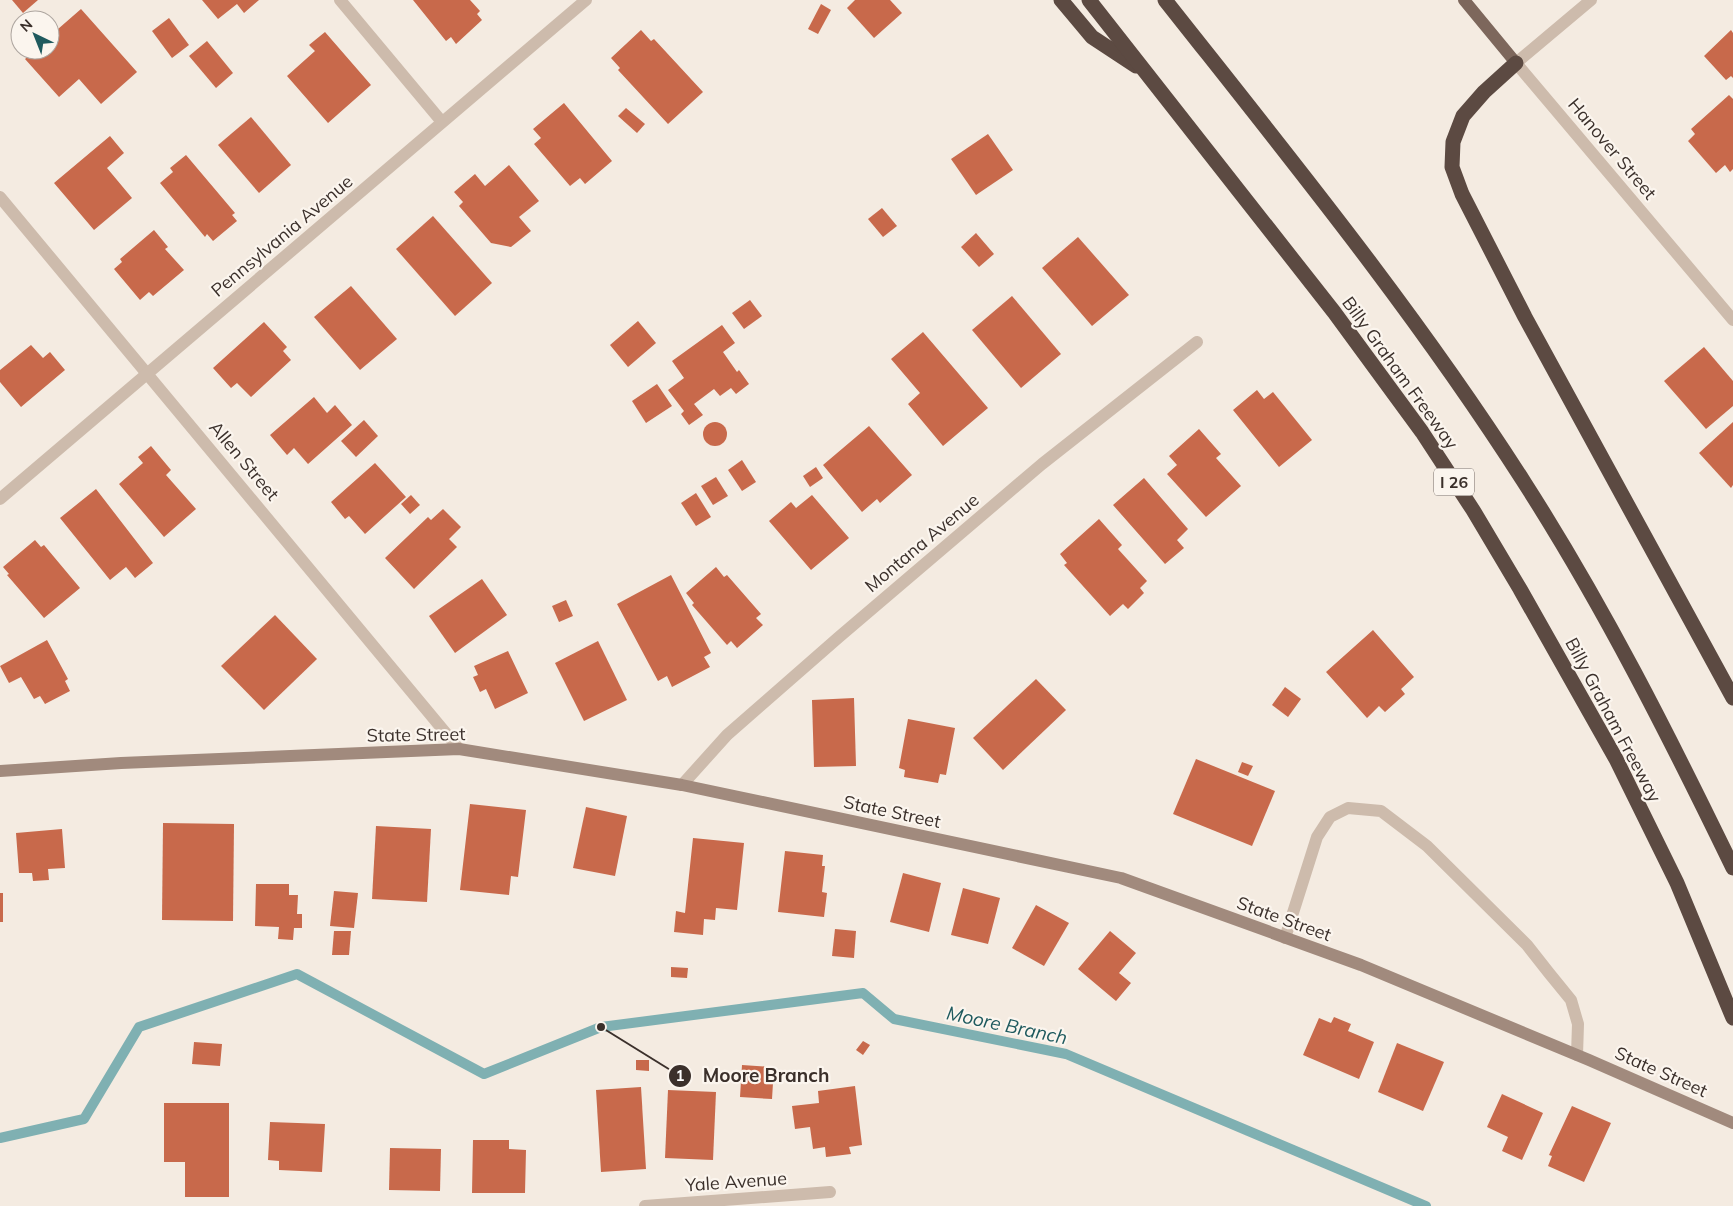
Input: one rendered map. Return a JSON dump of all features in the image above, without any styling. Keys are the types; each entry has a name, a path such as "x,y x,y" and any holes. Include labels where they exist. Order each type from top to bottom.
{"highway":[{"path":"1061,0 1092,37 1146,73"},
{"name":"Billy Graham Freeway","path":"1089,0 1334,312 1422,432 1473,510 1616,759 1677,883 1733,1018"},
{"path":"1165,0 1381,276 1524,481 1573,560 1668,735 1733,868"},
{"path":"1516,63 1484,92 1463,116 1453,142 1452,167 1462,194 1525,317 1733,698"}],"main road":[{"name":"Hanover Street","path":"1464,0 1516,63"}],"street":[{"path":"340,0 442,122"},
{"name":"Pennsylvania Avenue","path":"0,500 586,0"},
{"path":"1516,63 1591,0"},
{"name":"Hanover Street","path":"1516,63 1733,320"},
{"name":"Allen Street","path":"0,197 459,749"},
{"name":"Montana Avenue","path":"682,785 727,735 890,594 1042,464 1197,342"},
{"name":"State Street","path":"0,771 121,763 459,749 682,785 1120,878 1361,965 1577,1054 1733,1123"},
{"path":"1285,938 1317,837 1330,817 1348,808 1381,811 1427,846 1526,945 1560,986 1571,1000 1578,1024 1577,1054"},
{"name":"Yale Avenue","path":"645,1206 830,1192"}],"building":[{"path":"12,0 38,0 26,10 20,10"},
{"path":"202,0 259,0 244,13 237,4 218,19"},
{"path":"413,0 470,0 480,11 477,14 482,20 456,44 451,37 446,41"},
{"path":"855,0 890,0 902,13 874,38 847,8"},
{"path":"821,4 831,10 818,34 808,29"},
{"path":"81,9 137,72 101,104 79,79 59,97 26,60 60,60 60,27"},
{"path":"169,18 189,45 172,58 152,31"},
{"path":"641,30 651,41 654,39 703,92 668,124 618,70 620,68 611,58"},
{"path":"1731,30 1733,33 1733,78 1731,76 1726,80 1704,56"},
{"path":"325,32 371,85 328,123 287,76 315,51 309,45"},
{"path":"207,41 233,73 216,88 189,56"},
{"path":"1729,95 1733,99 1733,169 1730,172 1725,165 1716,173 1688,141 1695,134 1691,129"},
{"path":"564,103 612,161 585,184 580,178 570,186 534,144 541,138 533,129"},
{"path":"626,108 645,124 637,133 618,116"},
{"path":"251,117 291,165 259,193 218,145"},
{"path":"988,134 1013,170 976,195 951,159"},
{"path":"110,136 124,153 107,168 132,198 94,230 54,183"},
{"path":"186,155 235,213 232,215 237,221 213,241 207,234 205,237 160,183 173,172 170,168"},
{"path":"509,165 539,201 519,217 531,231 511,247 491,243 459,206 463,202 454,192 475,174 485,186"},
{"path":"882,208 897,226 883,237 868,219"},
{"path":"433,216 492,283 455,316 396,249"},
{"path":"154,230 168,247 165,249 184,270 153,296 149,292 140,300 114,269 122,262 120,259"},
{"path":"976,233 994,254 979,267 961,247"},
{"path":"1078,237 1129,295 1092,326 1042,268"},
{"path":"351,286 397,339 360,370 314,317"},
{"path":"1012,296 1061,354 1021,388 972,330"},
{"path":"750,300 762,316 744,329 732,313"},
{"path":"638,321 656,343 628,367 610,345"},
{"path":"264,322 287,347 283,351 291,360 251,397 237,383 231,388 213,368"},
{"path":"722,325 735,343 723,352 737,372 739,370 749,384 736,394 731,388 720,396 714,389 694,404 703,415 689,425 681,414 684,411 668,390 684,378 672,361"},
{"path":"923,332 988,408 943,446 908,404 920,393 891,359"},
{"path":"31,345 43,358 50,352 65,370 21,407 0,382 0,370"},
{"path":"1704,347 1733,381 1733,406 1706,429 1664,381"},
{"path":"657,384 672,406 646,423 632,401"},
{"path":"1257,390 1264,399 1273,392 1312,440 1279,467 1233,410"},
{"path":"314,397 327,413 335,405 352,425 308,464 294,448 287,455 270,435"},
{"path":"364,420 378,436 356,457 341,441"},
{"path":"715,422 724,425 727,434 724,443 715,446 706,443 703,434 706,425"},
{"path":"1733,422 1733,485 1731,488 1699,453"},
{"path":"869,426 912,475 880,503 877,499 862,512 823,465"},
{"path":"1199,429 1221,454 1216,458 1241,486 1206,517 1167,474 1177,465 1169,456"},
{"path":"151,446 171,470 166,475 196,509 164,537 119,484 143,463 138,457"},
{"path":"742,460 756,482 742,491 728,470"},
{"path":"375,463 406,497 365,534 349,516 345,519 331,502"},
{"path":"816,467 823,478 810,487 803,476"},
{"path":"716,477 728,496 713,505 701,486"},
{"path":"1144,478 1188,529 1177,540 1184,548 1165,564 1113,505"},
{"path":"96,489 153,563 135,578 126,567 110,580 60,518"},
{"path":"696,493 711,517 696,526 681,503"},
{"path":"411,495 420,505 410,514 401,504"},
{"path":"812,495 849,538 811,570 769,521 791,502 796,508"},
{"path":"443,509 461,527 449,539 457,547 414,589 385,558 428,517 431,520"},
{"path":"1099,519 1122,545 1118,549 1147,581 1140,588 1144,593 1128,609 1123,604 1110,616 1064,565 1067,563 1060,554"},
{"path":"35,540 41,547 44,545 80,588 44,618 7,575 9,574 3,567"},
{"path":"716,567 724,577 727,575 761,614 756,618 763,625 737,648 731,641 727,645 692,605 694,603 686,593"},
{"path":"671,575 711,653 704,657 710,667 672,687 667,676 658,681 617,604"},
{"path":"482,579 507,615 455,653 429,616"},
{"path":"566,600 573,616 559,622 552,606"},
{"path":"275,615 317,659 264,710 221,666"},
{"path":"1373,630 1414,677 1401,689 1405,694 1385,712 1379,706 1367,718 1326,672"},
{"path":"47,640 68,679 65,681 70,691 45,704 40,696 34,699 21,677 9,683 0,666"},
{"path":"598,641 627,700 584,721 555,663"},
{"path":"508,651 528,693 495,709 486,689 480,692 473,677 478,675 474,666"},
{"path":"1036,679 1066,710 1003,770 973,738"},
{"path":"1285,687 1301,699 1288,717 1272,705"},
{"path":"854,698 856,766 814,767 812,700"},
{"path":"908,719 955,728 946,775 940,774 938,783 904,777 905,770 899,768"},
{"path":"1196,759 1275,791 1252,846 1173,814"},
{"path":"1242,762 1253,766 1248,776 1238,772"},
{"path":"470,804 526,810 518,877 511,876 509,895 460,890"},
{"path":"586,807 627,816 615,876 573,868"},
{"path":"163,823 234,824 233,921 162,920"},
{"path":"376,826 431,829 427,902 372,899"},
{"path":"62,829 65,868 48,869 49,880 33,881 32,873 19,873 16,833"},
{"path":"693,838 744,843 737,910 716,908 715,920 704,919 703,935 674,932 676,911 685,913"},
{"path":"785,851 823,855 822,866 825,866 822,892 827,893 824,917 778,912"},
{"path":"903,873 941,883 929,932 890,922"},
{"path":"256,884 289,884 289,895 298,895 297,914 302,914 302,928 294,928 293,940 278,939 279,927 255,926"},
{"path":"963,888 1000,898 988,944 951,935"},
{"path":"334,891 358,893 354,928 330,926"},
{"path":"0,893 3,893 3,922 0,922"},
{"path":"1036,905 1069,923 1044,966 1012,948"},
{"path":"835,929 856,931 854,958 832,956"},
{"path":"334,931 351,931 349,955 332,955"},
{"path":"1110,931 1136,953 1119,973 1131,983 1116,1001 1078,969"},
{"path":"671,967 688,968 687,978 671,977"},
{"path":"1334,1017 1351,1024 1348,1031 1374,1042 1359,1079 1303,1055 1319,1018 1331,1023"},
{"path":"863,1041 870,1045 863,1055 856,1050"},
{"path":"194,1042 222,1044 220,1066 192,1064"},
{"path":"1397,1043 1444,1062 1423,1111 1378,1092"},
{"path":"636,1060 649,1060 649,1071 636,1070"},
{"path":"742,1065 774,1067 772,1099 740,1097"},
{"path":"855,1086 862,1145 849,1147 851,1154 826,1157 825,1147 813,1149 810,1127 795,1129 792,1106 819,1103 818,1091"},
{"path":"641,1087 646,1169 601,1172 596,1090"},
{"path":"668,1090 716,1092 713,1160 665,1158"},
{"path":"1502,1094 1543,1113 1522,1160 1502,1151 1508,1137 1487,1127"},
{"path":"164,1103 229,1103 229,1197 185,1197 185,1162 164,1162"},
{"path":"1572,1106 1611,1123 1584,1182 1548,1166 1552,1156 1549,1155"},
{"path":"270,1122 325,1124 322,1172 279,1170 279,1161 268,1160"},
{"path":"473,1140 509,1140 509,1149 526,1150 525,1193 472,1193"},
{"path":"390,1148 441,1149 440,1191 389,1190"}],"waterway":[{"name":"Moore Branch","path":"0,1138 84,1119 139,1027 297,974 484,1074 601,1027 863,993 894,1019 1066,1054 1426,1206"}],"place":[{"name":"Moore Branch","path":"601,1027"}]}
